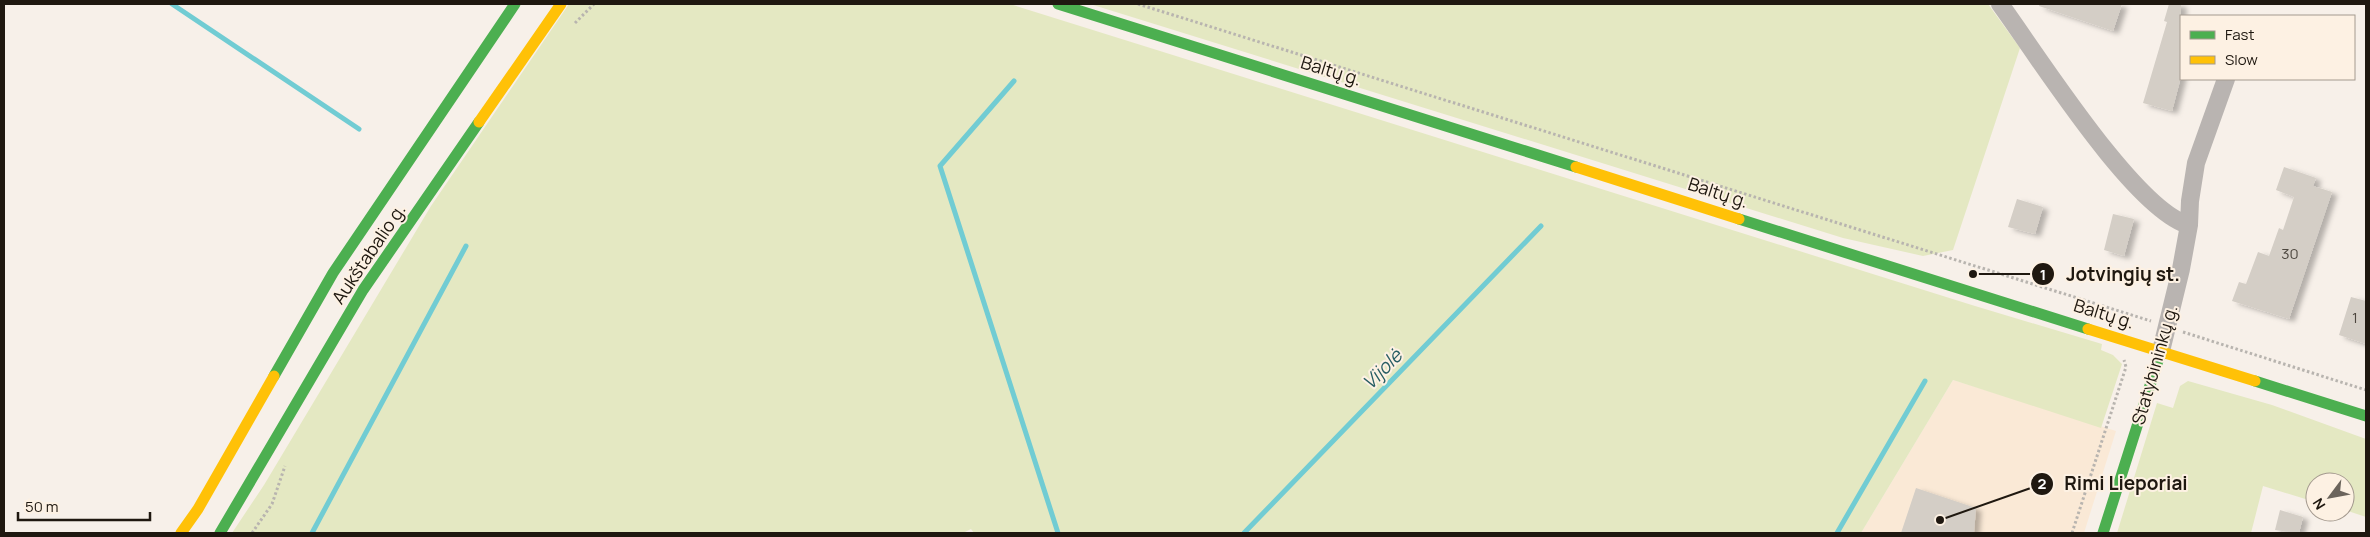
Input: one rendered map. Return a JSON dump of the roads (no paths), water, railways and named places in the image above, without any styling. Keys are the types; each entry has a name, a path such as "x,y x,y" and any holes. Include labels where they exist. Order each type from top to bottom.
{"main road":[{"name":"Aukštabalio g.","path":"181,533 198,509 333,273 516,4"},
{"name":"Aukštabalio g.","path":"225,531 363,290 562,4"},
{"name":"Baltų g.","path":"1058,4 2366,416"},
{"name":"Statybininkų g.","path":"2103,533 2161,351"}],"street":[{"path":"2000,4 2096,139 2136,185 2166,213 2180,222 2189,225"},
{"name":"Statybininkų g.","path":"2161,351 2168,327 2189,225 2190,201 2196,163 2226,80"}],"waterway":[{"path":"172,4 359,129"},
{"path":"1014,81 940,166 1058,533"},
{"name":"Vijolė","path":"1244,533 1541,226"},
{"path":"312,533 466,246"},
{"path":"1837,533 1925,381"}],"place":[{"name":"Jotvingių st.","path":"1973,274"},
{"name":"Rimi Lieporiai","path":"1940,520"}]}
